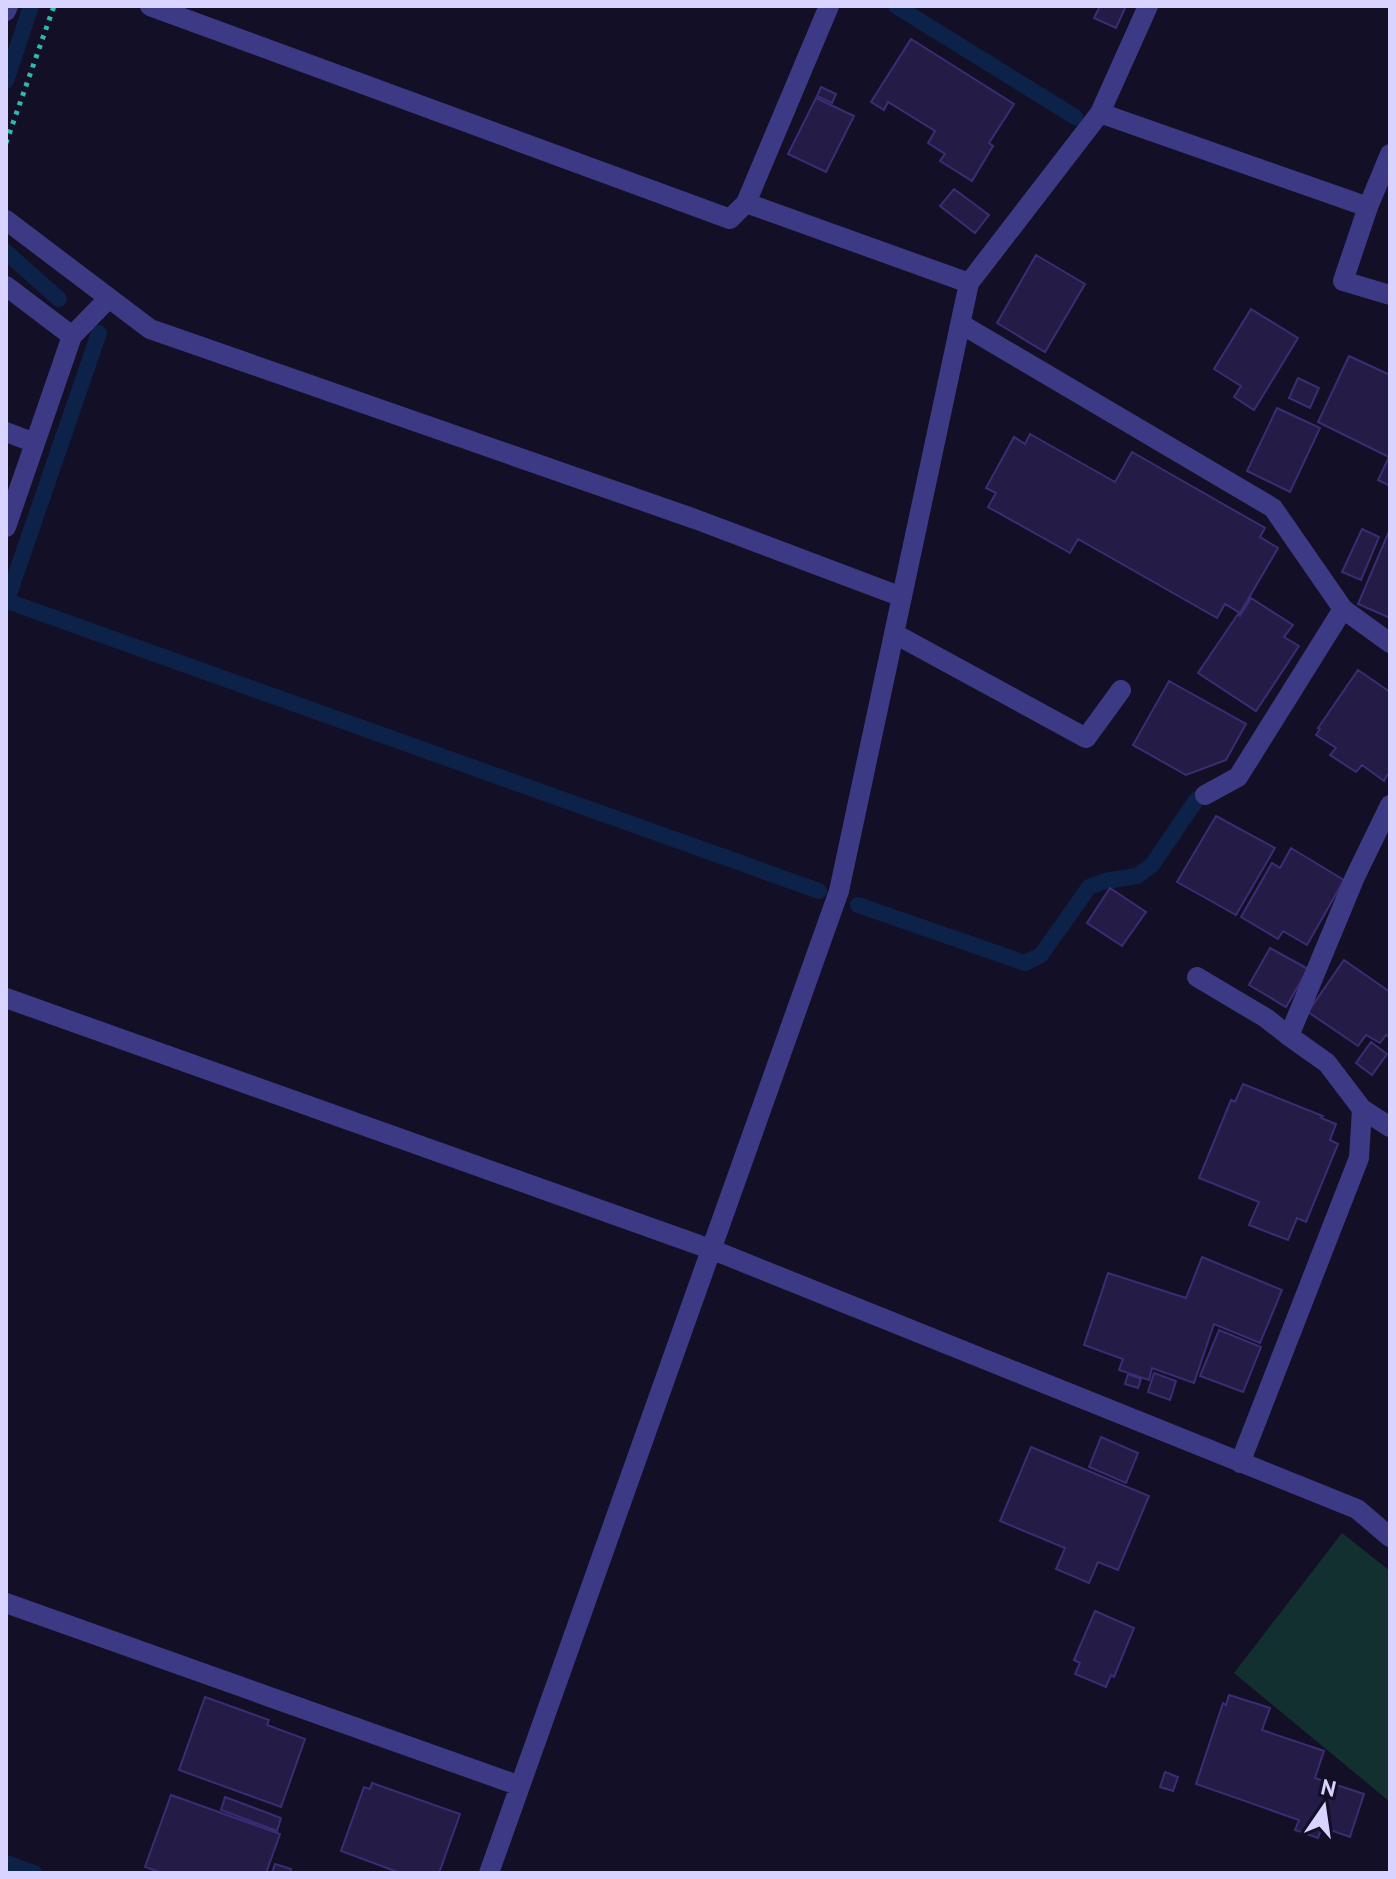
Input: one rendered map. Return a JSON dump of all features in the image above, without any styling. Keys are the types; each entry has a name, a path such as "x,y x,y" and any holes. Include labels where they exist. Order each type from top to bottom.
{"street":[{"path":"150,6 730,219 746,203 829,6"},
{"path":"489,1873 839,891 969,283 1100,113 1148,6"},
{"path":"1100,113 1368,207"},
{"path":"1390,154 1343,281 1390,295"},
{"path":"746,203 969,283"},
{"path":"6,220 150,329 695,519 902,597"},
{"path":"6,286 72,336"},
{"path":"6,527 72,336 109,298"},
{"path":"961,324 1273,508 1343,609 1390,643"},
{"path":"6,432 35,443"},
{"path":"1205,795 1238,777 1343,609"},
{"path":"895,634 1086,738 1121,690"},
{"path":"1289,1036 1355,877 1390,805"},
{"path":"1197,977 1266,1018 1327,1063 1362,1109 1390,1127"},
{"path":"6,998 713,1250 1357,1509 1390,1537"},
{"path":"1240,1463 1359,1158 1362,1109"},
{"path":"6,1603 520,1786"}],"path":[{"path":"6,143 54,6"}],"green space":[{"path":"1342,1533 1390,1571 1390,1802 1234,1673"}],"building":[{"path":"1100,6 1126,6 1116,28 1094,18"},
{"path":"911,39 1014,104 989,143 993,146 972,181 940,161 945,154 928,143 935,131 888,102 884,110 871,102"},
{"path":"821,87 836,94 832,103 817,96"},
{"path":"816,98 854,116 826,172 788,154"},
{"path":"954,189 989,215 975,233 940,206"},
{"path":"1036,255 1085,284 1045,352 997,323"},
{"path":"1251,309 1298,338 1254,410 1234,397 1241,386 1214,369"},
{"path":"1349,356 1390,375 1390,486 1378,480 1389,457 1318,422"},
{"path":"1298,378 1319,388 1310,408 1289,398"},
{"path":"1277,408 1320,428 1290,492 1247,471"},
{"path":"1030,434 1115,482 1132,452 1265,528 1260,537 1278,548 1240,613 1225,604 1217,618 1078,539 1070,553 988,507 996,493 986,488 1014,437 1025,444"},
{"path":"1362,529 1379,537 1361,580 1342,572"},
{"path":"1390,529 1390,618 1358,604"},
{"path":"1251,598 1293,625 1284,637 1299,646 1256,711 1198,673"},
{"path":"1358,670 1390,692 1390,776 1387,775 1384,781 1362,765 1356,772 1330,755 1336,748 1316,735"},
{"path":"1169,681 1246,724 1226,760 1186,775 1133,745"},
{"path":"1216,816 1275,848 1236,915 1177,882"},
{"path":"1291,848 1344,880 1307,945 1283,931 1278,939 1241,917 1272,863 1280,868"},
{"path":"1110,888 1146,912 1122,946 1087,923"},
{"path":"1270,948 1308,969 1286,1007 1249,985"},
{"path":"1344,960 1390,992 1390,1037 1386,1035 1380,1043 1366,1035 1358,1046 1308,1012"},
{"path":"1371,1042 1387,1054 1372,1075 1356,1063"},
{"path":"1243,1084 1336,1124 1330,1140 1338,1144 1306,1222 1297,1218 1288,1240 1249,1225 1259,1202 1199,1178 1231,1100 1235,1102"},
{"path":"1202,1257 1282,1290 1260,1343 1214,1324 1194,1383 1152,1368 1149,1380 1119,1370 1123,1359 1084,1345 1108,1273 1186,1298"},
{"path":"1219,1330 1261,1347 1243,1392 1200,1376"},
{"path":"1154,1373 1176,1381 1170,1400 1148,1392"},
{"path":"1128,1374 1141,1379 1138,1388 1125,1384"},
{"path":"1101,1437 1138,1453 1126,1483 1089,1467"},
{"path":"1031,1447 1149,1496 1118,1570 1098,1562 1089,1583 1056,1569 1065,1548 1000,1521"},
{"path":"1095,1611 1134,1628 1114,1677 1111,1675 1106,1687 1075,1674 1080,1663 1074,1660"},
{"path":"1229,1695 1270,1708 1262,1730 1324,1751 1315,1778 1364,1794 1350,1837 1322,1827 1318,1838 1295,1830 1299,1820 1196,1784 1223,1703 1226,1705"},
{"path":"205,1697 269,1720 267,1725 305,1739 281,1807 179,1770"},
{"path":"1165,1772 1178,1777 1173,1791 1160,1787"},
{"path":"372,1783 460,1814 439,1873 394,1873 341,1851 364,1787 370,1789"},
{"path":"171,1795 280,1834 266,1873 162,1873 145,1867"},
{"path":"225,1797 281,1818 277,1831 221,1810"},
{"path":"275,1864 291,1869 290,1873 272,1873"}],"waterway":[{"path":"6,81 31,6"},
{"path":"896,6 1075,117"},
{"path":"6,252 59,299"},
{"path":"6,603 99,333"},
{"path":"7,601 819,891"},
{"path":"858,905 1025,963 1041,955 1089,887 1137,876 1152,865 1197,799"},
{"path":"6,1863 34,1873"}]}
